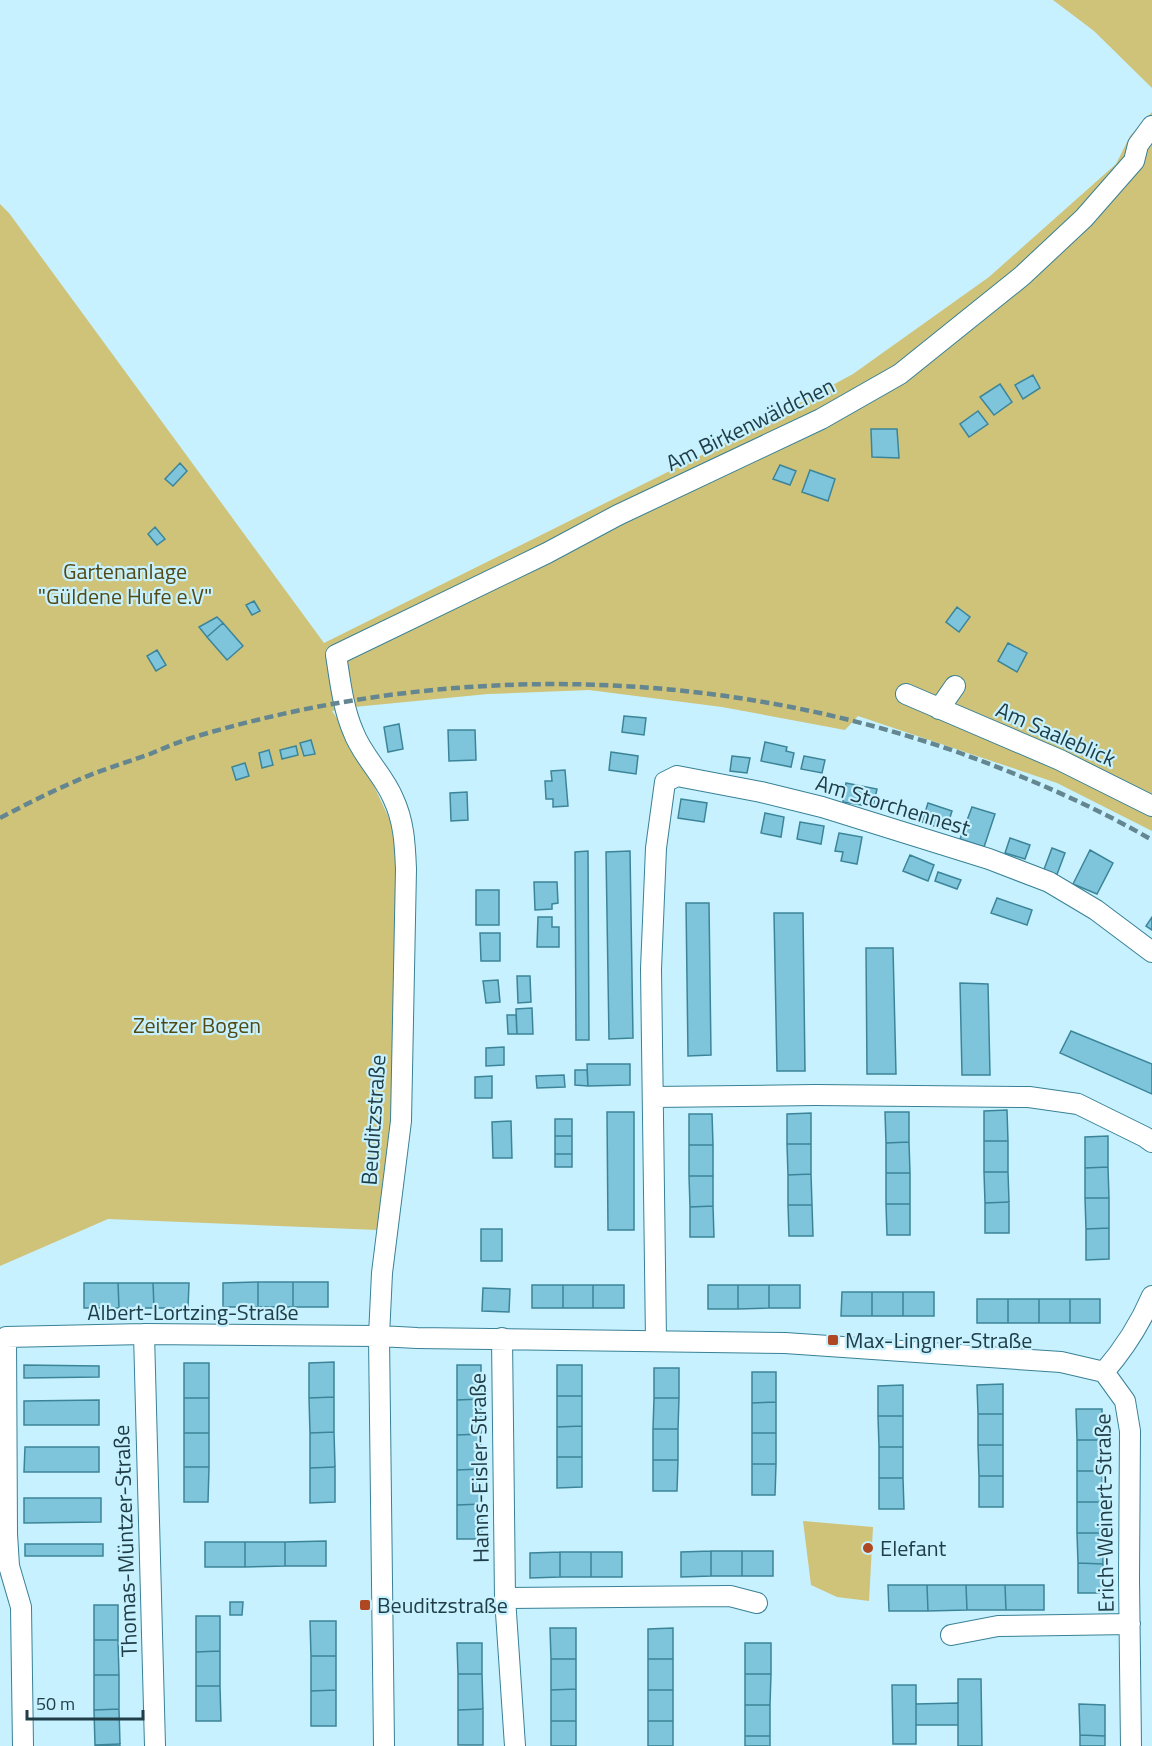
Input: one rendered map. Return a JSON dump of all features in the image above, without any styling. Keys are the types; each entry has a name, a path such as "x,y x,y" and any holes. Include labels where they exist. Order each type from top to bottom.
{"street":[{"name":"Am Birkenwäldchen","path":"336,655 811,424 900,374 1022,276 1084,218 1134,161 1138,145 1152,126"},
{"name":"Beuditzstraße","path":"336,655 340,683 353,732 393,797 405,831 401,1121 382,1273 379,1336 384,1746"},
{"path":"939,709 955,686"},
{"name":"Am Saaleblick","path":"906,694 1060,760 1152,806"},
{"name":"Am Storchennest","path":"653,1097 651,969 656,848 665,782 677,776 761,792 822,807 989,859 1049,882 1096,910 1152,952"},
{"path":"656,1340 653,1097 815,1095 1029,1097 1078,1104 1152,1142"},
{"path":"379,1336 785,1342 1050,1361 1104,1372 1121,1353 1152,1296"},
{"name":"Albert-Lortzing-Straße","path":"23,1746 21,1607 9,1566 7,1534 6,1337 144,1334 379,1336"},
{"name":"Thomas-Müntzer-Straße","path":"144,1334 155,1746"},
{"name":"Hanns-Eisler-Straße","path":"502,1338 505,1598 515,1746"},
{"name":"Erich-Weinert-Straße","path":"1104,1372 1125,1401 1130,1431 1131,1746"},
{"path":"505,1598 730,1596 757,1603"},
{"name":"Erich-Weinert-Straße","path":"951,1635 998,1626 1131,1624"}],"green space":[{"path":"1053,0 1152,0 1152,88 1094,31"},
{"path":"1152,112 1152,831 1057,783 858,716 845,730 722,707 589,690 488,694 332,711 353,741 395,831 397,989 393,1155 378,1230 108,1219 0,1266 0,204 9,213 324,643 714,449 853,374 989,277 1116,164 1130,136"},
{"path":"803,1521 873,1527 869,1601 837,1597 811,1585"}],"building":[{"path":"1033,375 1040,388 1023,399 1015,385"},
{"path":"1000,384 1012,402 994,415 980,397"},
{"path":"978,411 988,424 969,437 960,424"},
{"path":"871,429 897,429 899,458 872,457"},
{"path":"180,463 187,471 173,486 165,479"},
{"path":"780,465 796,471 790,485 773,479"},
{"path":"810,470 835,479 828,501 802,492"},
{"path":"155,527 165,539 157,545 148,534"},
{"path":"254,601 260,611 252,615 246,605"},
{"path":"957,607 970,617 959,632 946,622"},
{"path":"217,617 223,623 207,637 199,627"},
{"path":"223,623 243,646 227,660 207,637"},
{"path":"1008,643 1027,653 1017,672 998,661"},
{"path":"157,650 166,665 156,671 147,656"},
{"path":"624,716 646,718 644,735 622,732"},
{"path":"399,724 403,749 388,752 384,727"},
{"path":"448,730 475,730 476,760 449,761"},
{"path":"311,740 315,754 304,756 300,743"},
{"path":"765,742 787,747 786,751 794,753 791,767 761,761"},
{"path":"296,746 298,755 282,759 280,750"},
{"path":"269,750 273,765 262,768 259,753"},
{"path":"611,752 638,756 636,774 609,770"},
{"path":"732,756 750,758 747,773 730,771"},
{"path":"804,756 825,760 822,773 801,769"},
{"path":"245,763 249,776 236,780 232,767"},
{"path":"565,770 568,806 553,807 553,799 546,799 545,781 552,781 551,771"},
{"path":"846,783 877,789 873,807 843,802"},
{"path":"467,792 468,820 451,821 450,793"},
{"path":"681,799 707,803 704,822 678,818"},
{"path":"928,803 952,811 946,830 922,822"},
{"path":"972,807 995,814 984,847 960,839"},
{"path":"765,813 784,817 781,837 761,833"},
{"path":"800,822 824,826 821,844 797,839"},
{"path":"839,833 862,837 857,864 841,861 843,852 835,851"},
{"path":"1010,838 1030,845 1025,859 1005,853"},
{"path":"1052,848 1065,853 1056,877 1043,872"},
{"path":"1090,850 1113,863 1097,894 1073,884"},
{"path":"588,851 589,1040 576,1040 575,852"},
{"path":"630,851 633,1038 609,1039 606,852"},
{"path":"910,855 934,865 928,881 903,871"},
{"path":"938,872 961,880 957,889 935,881"},
{"path":"534,882 557,882 558,903 552,904 552,909 535,910"},
{"path":"476,890 499,890 499,925 476,925"},
{"path":"997,898 1032,910 1027,925 991,913"},
{"path":"686,903 709,903 711,1055 688,1056"},
{"path":"774,913 803,913 805,1071 777,1071"},
{"path":"538,917 552,917 552,927 559,927 559,947 537,947"},
{"path":"1152,917 1152,930 1146,926"},
{"path":"480,933 500,933 500,961 481,961"},
{"path":"866,948 893,948 896,1074 867,1074"},
{"path":"517,976 530,976 531,1002 518,1003"},
{"path":"498,980 500,1002 486,1003 483,981"},
{"path":"960,983 988,984 990,1075 962,1075"},
{"path":"532,1008 533,1034 517,1034 516,1009"},
{"path":"507,1015 516,1015 517,1034 508,1034"},
{"path":"1071,1031 1152,1064 1152,1094 1060,1053"},
{"path":"504,1047 504,1065 486,1066 486,1048"},
{"path":"587,1064 630,1064 630,1085 588,1086"},
{"path":"575,1070 587,1070 588,1086 575,1085"},
{"path":"564,1075 565,1087 537,1088 536,1076"},
{"path":"492,1076 492,1098 475,1098 475,1077"},
{"path":"1007,1110 1008,1141 984,1141 984,1111"},
{"path":"607,1112 634,1112 634,1230 608,1230"},
{"path":"885,1112 909,1112 909,1142 886,1143"},
{"path":"811,1113 811,1144 787,1144 787,1114"},
{"path":"689,1114 712,1114 713,1145 689,1145"},
{"path":"555,1119 572,1119 572,1136 555,1136"},
{"path":"511,1121 512,1158 493,1158 492,1122"},
{"path":"555,1136 572,1136 572,1154 555,1154"},
{"path":"1108,1136 1108,1167 1085,1168 1085,1137"},
{"path":"984,1141 1008,1141 1008,1172 984,1172"},
{"path":"909,1142 910,1173 886,1173 886,1143"},
{"path":"787,1144 811,1144 811,1174 788,1175"},
{"path":"689,1145 713,1145 713,1176 689,1176"},
{"path":"555,1154 572,1154 572,1167 555,1167"},
{"path":"1108,1167 1109,1198 1085,1198 1085,1168"},
{"path":"984,1172 1008,1172 1009,1202 985,1203"},
{"path":"886,1173 910,1173 910,1204 886,1204"},
{"path":"811,1174 812,1205 788,1205 788,1175"},
{"path":"689,1176 713,1176 713,1206 690,1207"},
{"path":"1085,1198 1109,1198 1109,1228 1086,1229"},
{"path":"1009,1202 1009,1233 985,1233 985,1203"},
{"path":"886,1204 910,1204 910,1235 887,1235"},
{"path":"788,1205 812,1205 813,1236 789,1236"},
{"path":"713,1206 714,1237 690,1237 690,1207"},
{"path":"1109,1228 1109,1259 1086,1260 1086,1229"},
{"path":"481,1229 502,1229 502,1261 481,1261"},
{"path":"258,1282 293,1282 293,1307 258,1307"},
{"path":"258,1282 258,1307 223,1307 223,1283"},
{"path":"293,1282 328,1282 328,1307 293,1307"},
{"path":"84,1283 118,1283 119,1308 84,1308"},
{"path":"118,1283 153,1283 154,1308 119,1308"},
{"path":"153,1283 189,1283 188,1308 154,1308"},
{"path":"532,1285 563,1285 563,1308 532,1308"},
{"path":"563,1285 593,1285 593,1308 563,1308"},
{"path":"593,1285 624,1285 624,1308 593,1308"},
{"path":"708,1285 738,1285 738,1309 708,1309"},
{"path":"738,1285 769,1285 769,1308 738,1309"},
{"path":"769,1285 800,1285 800,1308 769,1308"},
{"path":"483,1288 510,1289 509,1312 482,1311"},
{"path":"842,1292 872,1292 872,1316 841,1316"},
{"path":"872,1292 903,1292 903,1316 872,1316"},
{"path":"903,1292 934,1292 934,1316 903,1316"},
{"path":"977,1299 1008,1299 1008,1323 977,1323"},
{"path":"1008,1299 1039,1299 1039,1323 1008,1323"},
{"path":"1039,1299 1070,1299 1070,1323 1039,1323"},
{"path":"1070,1299 1100,1299 1100,1323 1070,1323"},
{"path":"334,1362 334,1397 309,1398 309,1363"},
{"path":"184,1363 209,1363 209,1398 184,1398"},
{"path":"24,1365 99,1366 99,1377 24,1378"},
{"path":"457,1365 481,1365 481,1399 457,1400"},
{"path":"557,1365 582,1365 582,1396 557,1396"},
{"path":"654,1368 679,1368 679,1398 654,1398"},
{"path":"752,1372 776,1372 776,1402 752,1403"},
{"path":"1003,1384 1003,1414 978,1414 977,1385"},
{"path":"903,1385 903,1416 878,1416 878,1386"},
{"path":"557,1396 582,1396 582,1426 557,1427"},
{"path":"334,1397 334,1432 310,1433 309,1398"},
{"path":"184,1398 209,1398 209,1433 184,1433"},
{"path":"654,1398 679,1398 678,1429 653,1429"},
{"path":"481,1399 481,1434 457,1435 457,1400"},
{"path":"99,1400 99,1425 24,1425 24,1401"},
{"path":"776,1402 776,1433 752,1433 752,1403"},
{"path":"1076,1409 1102,1409 1102,1440 1077,1440"},
{"path":"978,1414 1003,1414 1003,1445 978,1445"},
{"path":"878,1416 903,1416 903,1447 879,1447"},
{"path":"582,1426 582,1457 557,1457 557,1427"},
{"path":"653,1429 678,1429 678,1460 653,1460"},
{"path":"334,1432 335,1467 310,1468 310,1433"},
{"path":"184,1433 209,1433 209,1467 184,1467"},
{"path":"752,1433 776,1433 776,1464 752,1464"},
{"path":"481,1434 481,1469 457,1470 457,1435"},
{"path":"1077,1440 1102,1440 1102,1471 1077,1471"},
{"path":"978,1445 1003,1445 1003,1476 979,1476"},
{"path":"25,1447 99,1447 99,1472 24,1472"},
{"path":"879,1447 903,1447 903,1478 879,1478"},
{"path":"557,1457 582,1457 582,1487 557,1488"},
{"path":"653,1460 678,1460 677,1491 653,1491"},
{"path":"752,1464 776,1464 775,1495 752,1495"},
{"path":"184,1467 209,1467 208,1502 184,1502"},
{"path":"335,1467 335,1502 310,1503 310,1468"},
{"path":"481,1469 482,1504 457,1505 457,1470"},
{"path":"1077,1471 1102,1471 1103,1502 1077,1502"},
{"path":"979,1476 1003,1476 1003,1507 979,1507"},
{"path":"879,1478 903,1478 904,1509 879,1509"},
{"path":"24,1498 101,1498 101,1522 24,1523"},
{"path":"1077,1502 1103,1502 1103,1533 1077,1533"},
{"path":"482,1504 482,1539 457,1539 457,1505"},
{"path":"1077,1533 1103,1533 1103,1564 1078,1563"},
{"path":"326,1541 326,1566 285,1566 285,1542"},
{"path":"205,1542 245,1542 245,1567 205,1567"},
{"path":"245,1542 285,1542 285,1566 245,1567"},
{"path":"25,1544 103,1544 103,1556 25,1556"},
{"path":"711,1551 711,1576 681,1577 681,1552"},
{"path":"711,1551 742,1551 742,1576 711,1576"},
{"path":"742,1551 773,1551 773,1576 742,1576"},
{"path":"560,1552 560,1577 530,1578 530,1553"},
{"path":"560,1552 591,1552 591,1577 560,1577"},
{"path":"591,1552 622,1552 622,1577 591,1577"},
{"path":"1078,1563 1103,1564 1103,1593 1078,1593"},
{"path":"888,1585 927,1585 928,1611 889,1611"},
{"path":"927,1585 966,1585 967,1610 928,1611"},
{"path":"966,1585 1005,1585 1006,1610 967,1610"},
{"path":"1005,1585 1044,1585 1044,1610 1006,1610"},
{"path":"230,1602 243,1602 242,1615 230,1615"},
{"path":"94,1605 118,1605 118,1640 94,1640"},
{"path":"196,1616 220,1616 220,1651 196,1652"},
{"path":"310,1621 336,1621 336,1656 311,1656"},
{"path":"550,1628 576,1628 576,1659 551,1659"},
{"path":"673,1628 673,1659 648,1659 648,1629"},
{"path":"94,1640 118,1640 119,1675 94,1675"},
{"path":"457,1643 482,1643 482,1674 458,1674"},
{"path":"745,1643 771,1643 771,1674 745,1674"},
{"path":"220,1651 220,1686 196,1686 196,1652"},
{"path":"311,1656 336,1656 336,1690 311,1691"},
{"path":"551,1659 576,1659 576,1689 551,1690"},
{"path":"648,1659 673,1659 673,1690 648,1690"},
{"path":"458,1674 482,1674 483,1709 458,1710"},
{"path":"745,1674 771,1674 770,1705 745,1705"},
{"path":"94,1675 119,1675 119,1709 94,1710"},
{"path":"958,1679 981,1679 982,1746 958,1746"},
{"path":"892,1685 916,1685 916,1744 893,1744"},
{"path":"196,1686 220,1686 221,1721 196,1721"},
{"path":"576,1689 576,1721 551,1721 551,1690"},
{"path":"336,1690 336,1726 311,1726 311,1691"},
{"path":"648,1690 673,1690 673,1721 648,1721"},
{"path":"958,1703 958,1725 916,1725 916,1704"},
{"path":"1079,1704 1105,1705 1105,1736 1080,1735"},
{"path":"745,1705 770,1705 770,1736 745,1736"},
{"path":"119,1709 120,1744 95,1745 94,1710"},
{"path":"483,1709 483,1745 458,1745 458,1710"},
{"path":"551,1721 576,1721 576,1746 551,1746"},
{"path":"648,1721 673,1721 673,1746 648,1746"},
{"path":"1080,1735 1105,1736 1105,1746 1080,1746"},
{"path":"745,1736 770,1736 770,1746 745,1746"},
{"path":"120,1744 120,1746 95,1746 95,1745"}],"railway":[{"path":"0,818 85,777 181,741 295,711 390,695 486,686 582,684 678,690 773,704 867,725 960,753 1009,772 1082,803 1152,840"}],"place":[{"name":"Max-Lingner-Straße","path":"833,1340"},
{"name":"Elefant","path":"868,1548"},
{"name":"Beuditzstraße","path":"365,1605"}],"park label":[{"name":"Gartenanlage \"Güldene Hufe e.V\"","path":"125,584"},
{"name":"Zeitzer Bogen","path":"197,1025"}]}
